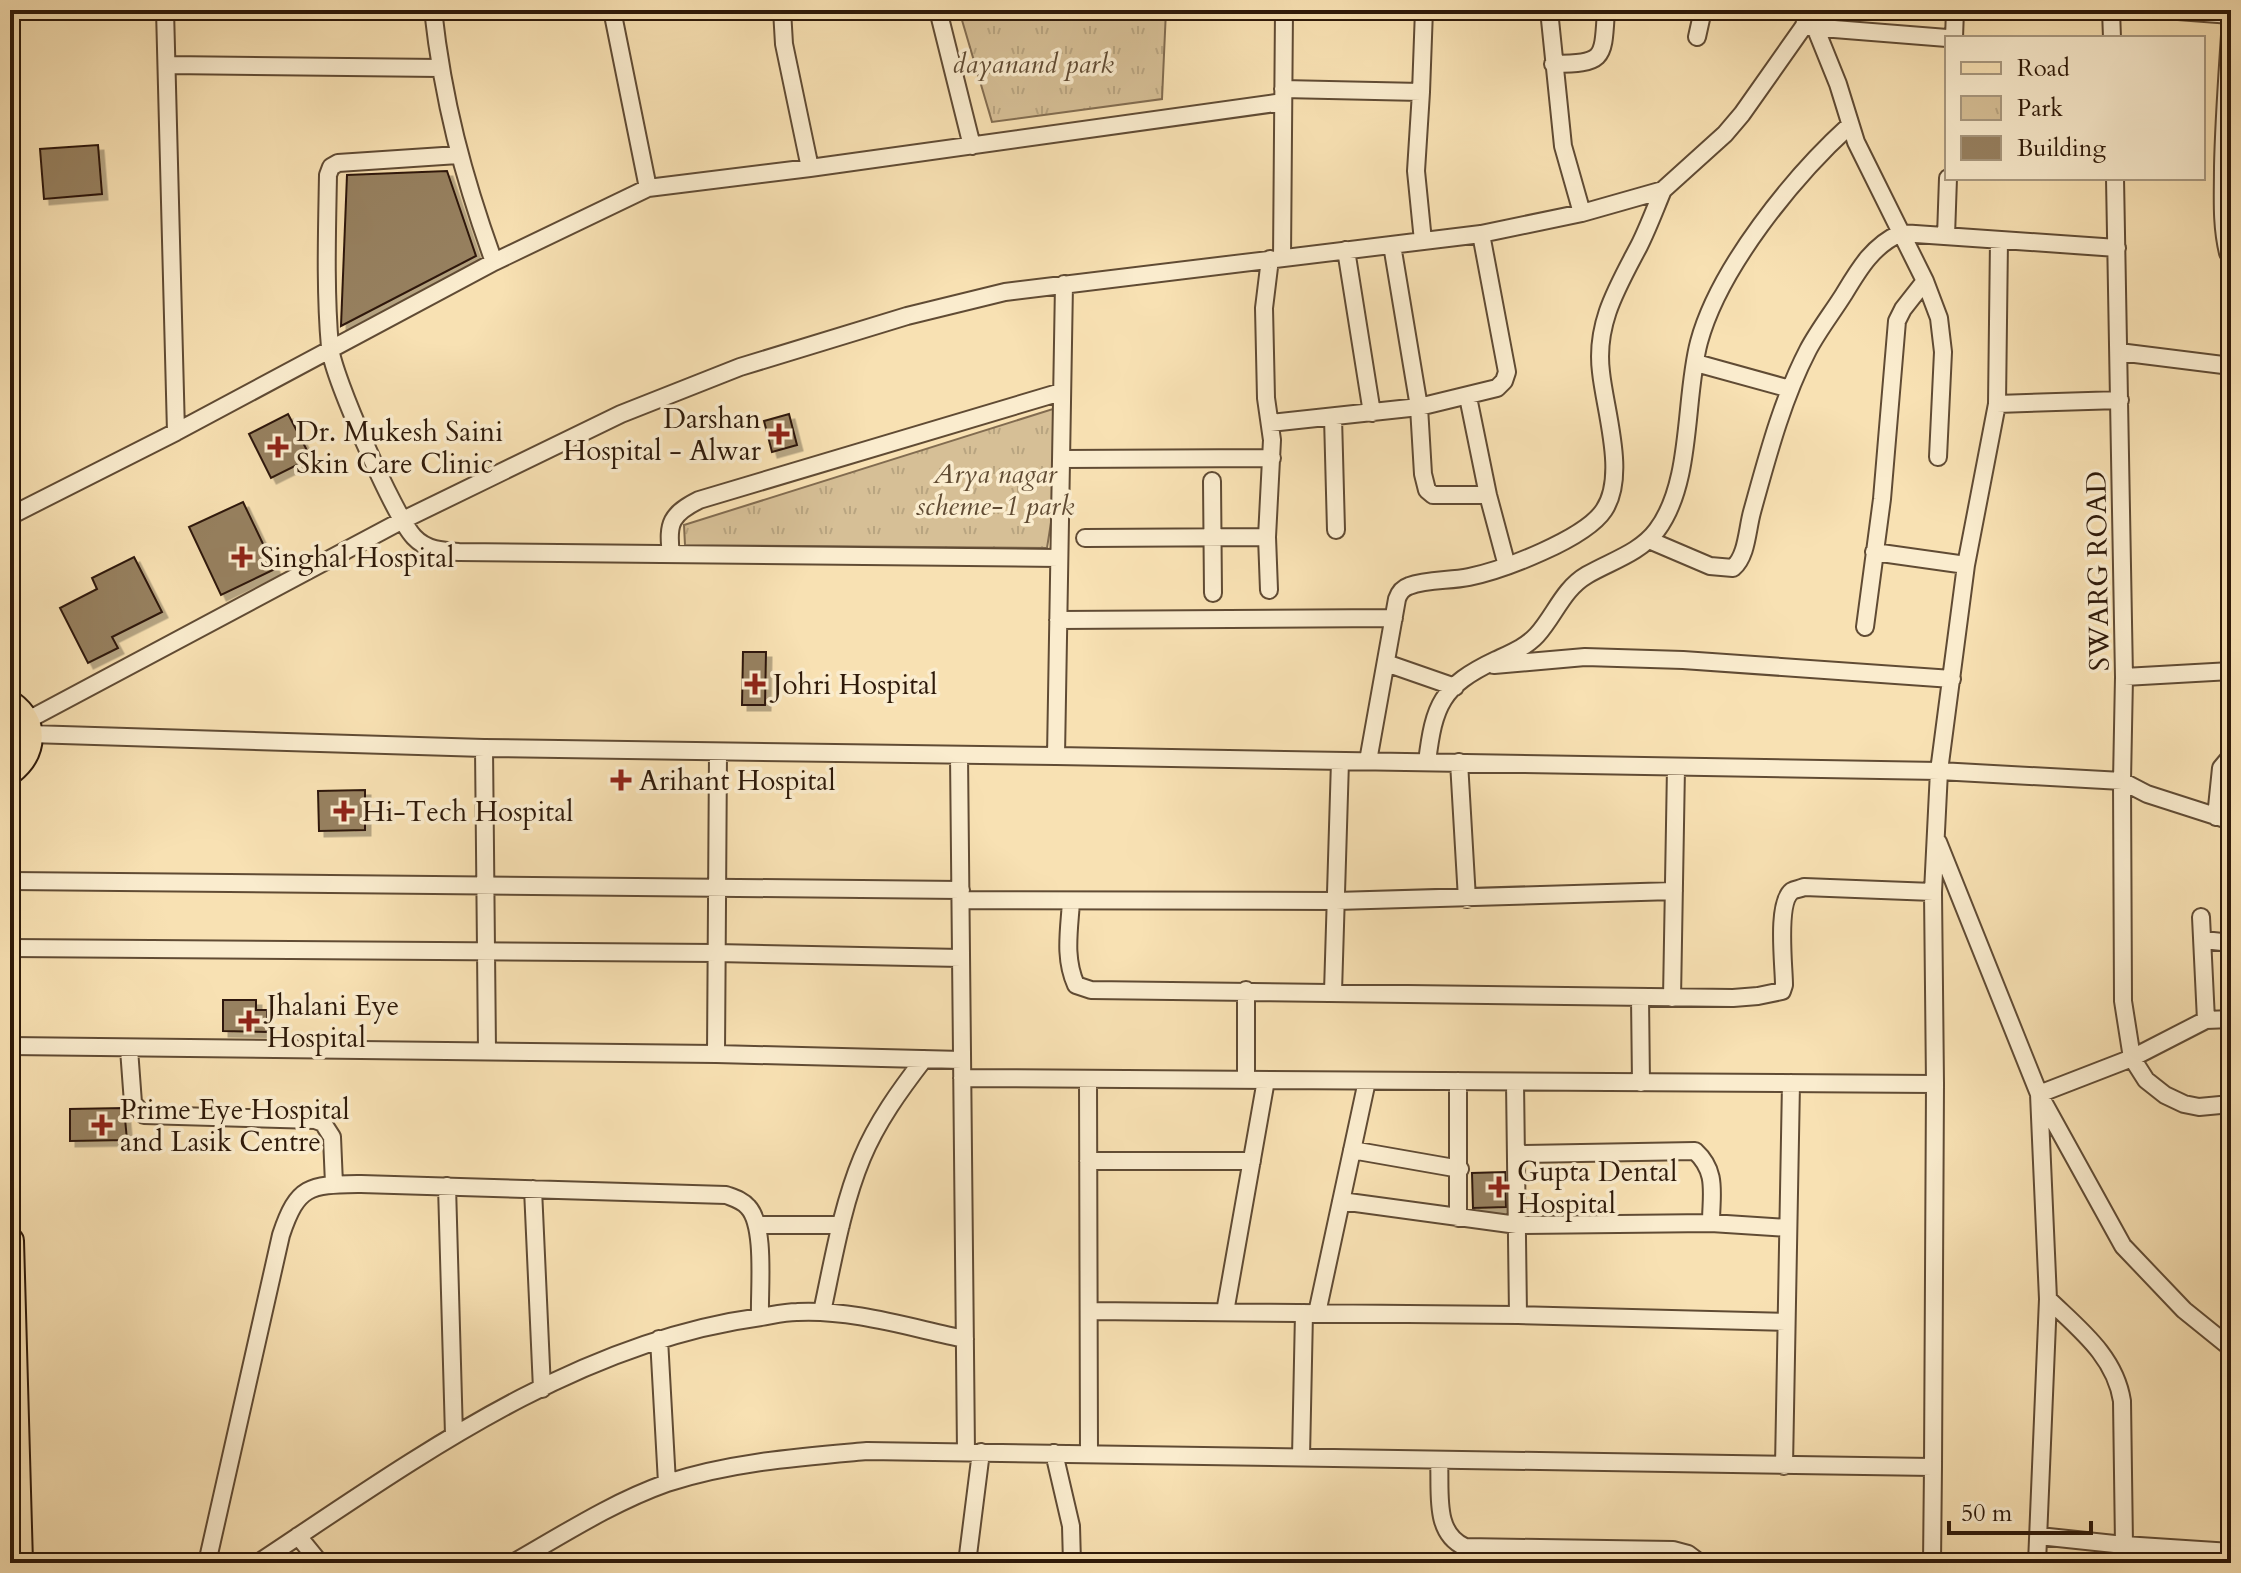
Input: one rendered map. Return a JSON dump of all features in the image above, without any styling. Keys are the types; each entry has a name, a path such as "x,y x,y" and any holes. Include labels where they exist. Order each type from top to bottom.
{"main road":[{"path":"10,771 21,762 28,749 22,720"},
{"path":"10,1241 19,1563"}],"street":[{"path":"165,10 176,432"},
{"path":"433,10 440,68 458,155 494,262"},
{"path":"612,10 648,188"},
{"path":"782,10 784,44 810,168"},
{"path":"938,10 972,146"},
{"path":"1269,590 1267,537 1272,458 1266,398 1264,308 1276,258 1284,10"},
{"path":"1423,241 1416,171 1424,10"},
{"path":"1549,10 1563,146 1582,213"},
{"path":"1553,64 1582,64 1600,56 1606,10"},
{"path":"1697,37 1703,10"},
{"path":"1954,36 1955,10"},
{"path":"2111,10 2112,36"},
{"path":"2165,10 2231,17 2222,212 2228,253 2231,254"},
{"path":"1809,21 1945,38"},
{"path":"1809,21 1838,84 1849,126 1925,281 1939,318 1942,335 1938,457"},
{"path":"1368,761 1400,591 1409,586 1466,578 1507,566 1581,531 1597,519 1611,497 1615,467 1601,371 1602,326 1607,309 1663,190 1734,124 1809,21"},
{"path":"168,65 440,68"},
{"path":"10,516 176,432 494,262 648,188 972,146 1283,96 1421,92"},
{"path":"1427,762 1441,700 1484,666 1528,644 1566,592 1649,540 1666,515 1684,451 1703,330 1723,286 1749,243 1810,163 1849,126"},
{"path":"458,155 338,163 331,167 328,175 330,350 347,399 401,521 426,547 437,550 1059,558"},
{"path":"1946,236 1948,180"},
{"name":"SWARG ROAD","path":"2115,180 2124,677 2123,1001 2132,1058"},
{"path":"22,720 401,521 621,414 740,367 939,307 1005,292 1481,234 1582,213 1663,190"},
{"path":"1649,540 1710,566 1733,568 1741,561 1752,512 1790,389 1813,340 1866,260 1887,239 1901,233 2117,248"},
{"path":"1270,423 1419,407 1497,388 1507,372 1481,234"},
{"path":"1932,1563 1933,892 1939,771 1966,565 1997,404 1999,240"},
{"path":"1392,245 1419,407 1423,474 1427,490 1433,495 1488,495"},
{"path":"1346,250 1372,413"},
{"path":"1865,627 1882,499 1897,321 1925,281"},
{"path":"1056,756 1064,284"},
{"path":"2119,352 2231,366"},
{"path":"1696,363 1790,389"},
{"path":"671,554 671,520 682,508 699,500 1061,392"},
{"path":"1468,397 1488,495 1507,566"},
{"path":"1997,404 2120,400"},
{"path":"1333,417 1336,530"},
{"path":"1061,459 1272,458"},
{"path":"1212,481 1213,593"},
{"path":"1085,538 1267,537"},
{"path":"1874,552 1966,565"},
{"path":"1058,620 1394,618"},
{"path":"1484,666 1597,657 1714,661 1952,679"},
{"path":"1386,663 1455,687"},
{"path":"2124,677 2231,671"},
{"path":"22,720 484,748 1939,771 2122,781 2147,794 2223,819 2221,768 2231,756"},
{"path":"484,748 487,1051"},
{"path":"716,1054 718,752"},
{"path":"959,755 965,1339 974,1452 967,1563"},
{"path":"1333,992 1340,761"},
{"path":"1459,762 1467,899"},
{"path":"1672,998 1676,767"},
{"path":"1936,838 2039,1094 2123,1246 2184,1310 2231,1348"},
{"path":"10,881 716,887 1071,902 1467,899 1674,891"},
{"path":"1071,902 1067,956 1076,985 1091,990 1733,998 1782,991 1783,917 1791,892 1804,887 1933,892"},
{"path":"2201,917 2206,1020"},
{"path":"2204,940 2231,943"},
{"path":"10,948 716,953 961,958"},
{"path":"1246,990 1246,1080"},
{"path":"1640,997 1641,1083"},
{"path":"2039,1094 2132,1058 2206,1020 2231,1019"},
{"path":"10,1046 962,1060"},
{"path":"129,1049 133,1103 144,1115 315,1120 323,1123 332,1137 334,1184"},
{"path":"2132,1058 2146,1080 2165,1095 2184,1104 2199,1107 2231,1104"},
{"path":"822,1312 841,1225 861,1159 890,1105 924,1059"},
{"path":"962,1078 1935,1084"},
{"path":"1088,1079 1089,1454"},
{"path":"1225,1312 1266,1080"},
{"path":"1301,1457 1310,1313 1341,1201 1367,1081"},
{"path":"1458,1081 1458,1218"},
{"path":"1515,1082 1518,1315"},
{"path":"1784,1466 1791,1083"},
{"path":"2037,1563 2048,1299 2039,1094"},
{"path":"1352,1150 1460,1169"},
{"path":"1517,1154 1695,1151 1705,1160 1711,1173 1711,1223"},
{"path":"1088,1161 1252,1161"},
{"path":"207,1563 281,1235 290,1208 299,1196 312,1188 334,1184 726,1195 741,1200 750,1208 758,1225 760,1317"},
{"path":"447,1186 454,1435"},
{"path":"533,1189 542,1389"},
{"path":"1341,1201 1517,1225 1711,1223 1788,1228"},
{"path":"758,1225 841,1225"},
{"path":"2048,1299 2101,1350 2120,1383 2124,1545"},
{"path":"1089,1311 1518,1315 1785,1322"},
{"path":"258,1563 454,1435 610,1356 659,1339 721,1323 796,1312 822,1312 965,1339"},
{"path":"659,1339 667,1483"},
{"path":"513,1563 617,1506 667,1483 770,1460 867,1451 1933,1467"},
{"path":"1054,1453 1071,1526 1072,1563"},
{"path":"1439,1461 1444,1529 1452,1541 1465,1547 1673,1550 1688,1554 1700,1563"},
{"path":"298,1536 320,1563"},
{"path":"2039,1536 2231,1554 2228,1563"}],"green space":[{"name":"dayanand park","path":"959,10 1166,10 1162,99 992,122"},
{"name":"Arya nagar scheme-1 park","path":"1056,408 1061,459 1047,548 685,545 684,525"}],"building":[{"path":"98,145 102,194 44,199 40,149"},
{"path":"447,171 476,256 341,326 347,175"},
{"path":"288,414 311,458 271,478 249,434"},
{"path":"789,414 797,445 772,452 764,421"},
{"path":"243,502 275,569 221,595 189,527"},
{"path":"134,557 162,612 112,637 118,648 88,663 60,608 97,589 92,578"},
{"path":"743,652 766,652 765,705 742,705"},
{"path":"365,790 365,830 319,831 318,791"},
{"path":"223,1000 256,1000 256,1010 267,1010 267,1032 223,1031"},
{"path":"124,1108 127,1140 70,1141 70,1109"},
{"path":"1505,1172 1506,1207 1473,1208 1472,1173"}],"place":[{"name":"Darshan Hospital - Alwar","path":"779,434"},
{"name":"Dr. Mukesh Saini Skin Care Clinic","path":"278,447"},
{"name":"Singhal Hospital","path":"242,557"},
{"name":"Johri Hospital","path":"755,684"},
{"name":"Arihant Hospital","path":"621,780"},
{"name":"Hi-Tech Hospital","path":"344,811"},
{"name":"Jhalani Eye Hospital","path":"249,1021"},
{"name":"Prime Eye Hospital and Lasik Centre","path":"102,1125"},
{"name":"Gupta Dental Hospital","path":"1499,1187"}]}
